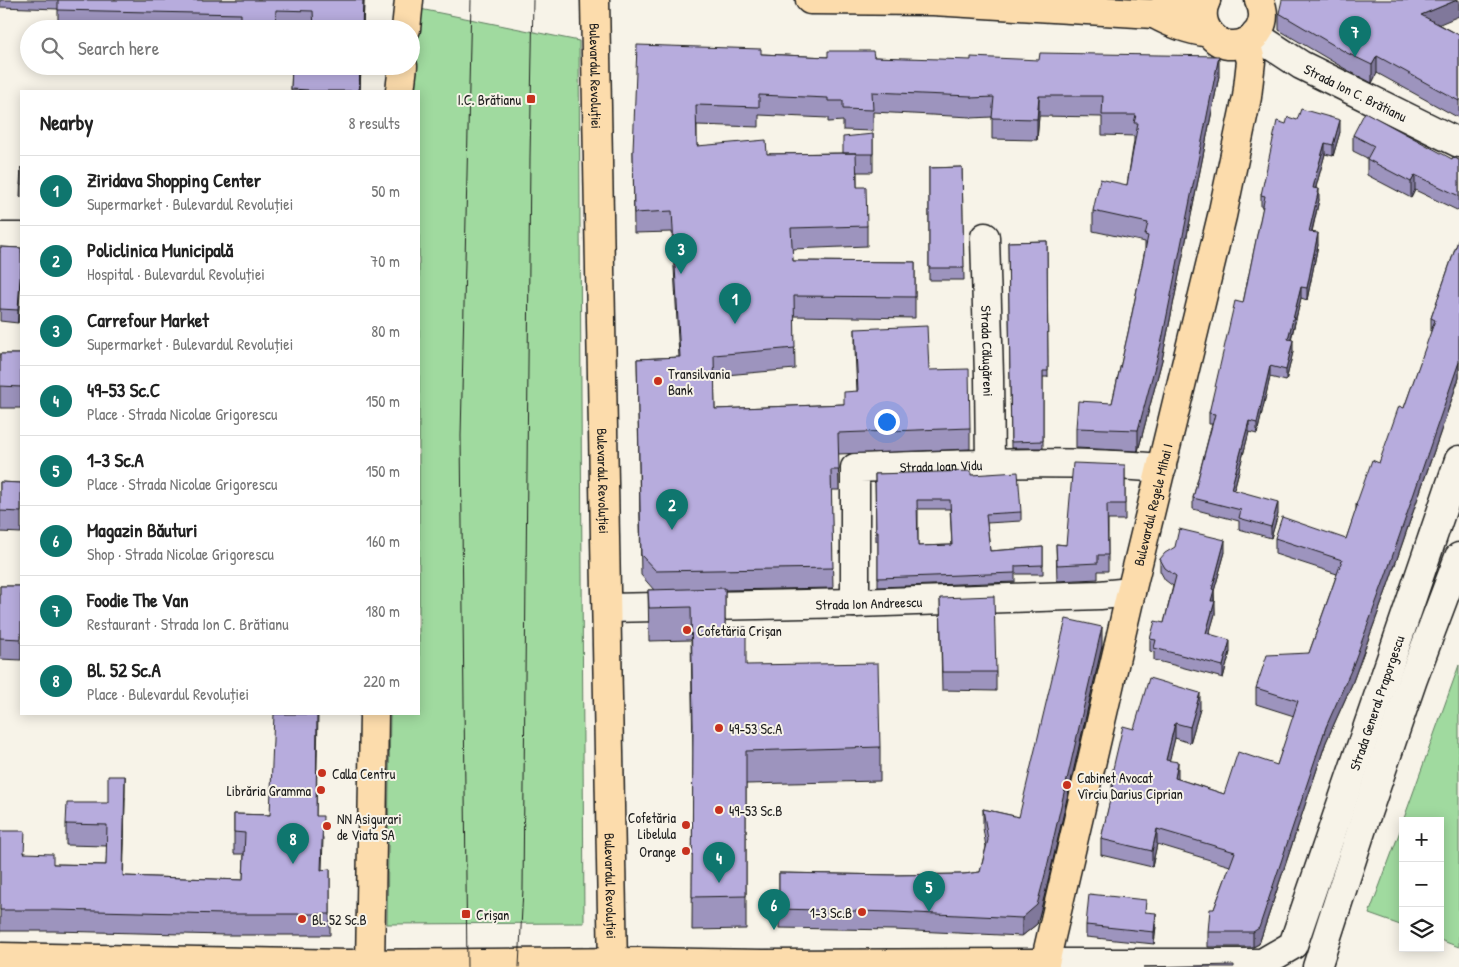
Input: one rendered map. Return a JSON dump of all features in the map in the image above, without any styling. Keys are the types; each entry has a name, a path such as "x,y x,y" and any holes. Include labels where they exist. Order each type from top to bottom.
{"main road":[{"path":"407,20 409,0"},
{"name":"Bulevardul Revoluției","path":"595,0 613,965"},
{"path":"810,0 933,1 1154,14 1175,25 1209,33"},
{"path":"1154,14 1173,5 1189,1 1206,0 1203,11 1204,23 1209,33 1220,42 1233,45 1251,39 1260,29 1263,22 1264,2"},
{"name":"Bulevardul Regele Mihai I","path":"1044,965 1131,592 1222,216 1248,97 1251,39"},
{"path":"400,90 402,75"},
{"path":"370,966 374,715"},
{"path":"0,957 370,966 1044,965"}],"street":[{"name":"Strada Ion C. Brătianu","path":"1251,39 1459,144"},
{"path":"0,237 20,237"},
{"name":"Strada Călugăreni","path":"985,237 990,464"},
{"name":"Strada General Praporgescu","path":"1044,965 1262,963 1293,945 1459,460"},
{"name":"Strada Ioan Vidu","path":"855,603 855,468 990,464 1116,464 1162,468"},
{"path":"1317,967 1374,791 1413,679 1459,557"},
{"name":"Strada Ion Andreescu","path":"607,608 855,603 1100,595 1131,592"}],"green space":[{"path":"420,9 579,41 584,923 387,924 390,715 420,715 420,90 413,90 414,75 420,75"},
{"path":"1459,665 1459,947 1444,941 1444,817 1404,817"},
{"path":"1399,834 1399,925 1369,914"}],"building":[{"path":"58,0 363,0 362,20 314,20 313,11 276,10 275,20 241,20 241,14 58,10"},
{"path":"1282,0 1457,0 1421,15 1459,35 1459,101 1377,56 1372,65 1347,53 1279,13"},
{"path":"637,45 761,49 761,54 828,57 828,51 873,51 874,57 971,60 971,57 1039,60 1040,53 1219,56 1162,340 1138,430 1076,428 1078,401 1112,403 1148,236 1145,235 1148,223 1093,211 1100,179 1127,185 1138,123 1134,123 1136,115 1102,115 1103,96 1039,96 1037,119 992,118 994,97 971,98 971,96 872,92 873,110 843,109 843,101 828,101 828,98 759,95 759,107 696,105 697,146 766,140 767,154 856,153 857,187 866,187 867,226 791,228 793,261 915,262 915,297 794,296 795,348 714,355 715,409 844,404 844,392 858,391 855,329 927,326 929,370 969,369 970,428 838,433 839,470 831,470 833,568 656,571 641,555 637,359 680,357 672,211 634,213 633,151"},
{"path":"292,75 360,75 359,90 291,89"},
{"path":"1301,109 1340,120 1333,145 1325,143 1313,188 1319,189 1309,232 1318,233 1307,288 1301,287 1288,339 1293,340 1286,370 1270,366 1257,423 1249,421 1231,489 1278,502 1271,527 1239,518 1241,510 1193,498 1215,414 1209,413 1235,301 1243,303 1265,196 1261,195 1277,121 1286,124 1288,117 1297,120"},
{"path":"1365,112 1452,159 1453,157 1459,160 1459,196 1415,175 1411,182 1367,159 1374,146 1353,135"},
{"path":"873,134 873,154 843,153 843,137"},
{"path":"962,167 964,268 929,268 929,168"},
{"path":"1459,238 1459,362 1386,575 1352,668 1326,727 1259,928 1253,932 1208,932 1210,909 1214,909 1235,852 1157,829 1152,851 1101,839 1116,774 1112,773 1123,726 1134,729 1149,678 1200,693 1190,727 1175,723 1166,760 1178,762 1175,778 1224,794 1238,752 1277,765 1298,701 1256,688 1267,655 1309,653 1342,560 1275,538 1282,517 1346,539 1372,460 1379,463 1399,406 1404,408 1435,320 1431,318"},
{"path":"1047,241 1048,371 1043,371 1043,441 1011,442 1008,242"},
{"path":"0,247 20,248 18,310 0,309"},
{"path":"0,354 20,354 20,387 0,386"},
{"path":"1073,463 1125,465 1125,504 1107,504 1108,555 1098,555 1098,563 1057,565 1056,544 1066,545"},
{"path":"971,471 971,475 1018,472 1021,512 986,514 990,551 1043,547 1043,565 1015,566 1015,573 878,578 875,474","holes":["917,500 950,500 952,545 918,546"]},
{"path":"0,482 20,483 20,512 0,511"},
{"path":"1179,529 1225,540 1212,589 1214,590 1211,601 1215,601 1206,633 1230,640 1223,666 1154,648 1156,640 1150,639 1155,621 1164,623 1176,576 1165,568 1160,559 1165,553 1175,547"},
{"path":"0,586 20,586 20,639 0,638"},
{"path":"725,588 725,628 746,627 746,665 878,663 880,747 746,751 746,896 692,897 693,725 691,607 649,608 648,590"},
{"path":"994,596 996,672 942,672 940,598"},
{"path":"1066,619 1102,627 1037,905 1022,918 779,909 779,873 894,875 980,872 988,840 983,809 1019,817"},
{"path":"274,715 317,715 316,816 323,816 321,870 330,869 330,914 0,910 0,831 25,831 24,853 53,854 53,864 106,865 107,825 66,824 67,803 108,803 108,776 125,776 123,876 243,880 245,833 234,832 234,814 270,815"},
{"path":"1089,894 1146,900 1145,912 1156,913 1154,932 1086,925"},
{"path":"1234,965 1234,967 1143,967"}],"tram line":[{"path":"467,967 461,436 471,0"},
{"path":"519,967 523,889 533,0"}],"place":[{"name":"Foodie The Van","path":"1355,57"},
{"name":"I.C. Brătianu","path":"531,99"},
{"name":"Carrefour Market","path":"681,274"},
{"name":"Ziridava Shopping Center","path":"735,324"},
{"name":"Transilvania Bank","path":"658,381"},
{"name":"Policlinica Municipală","path":"672,530"},
{"name":"Cofetăria Crișan","path":"687,630"},
{"name":"49-53 Sc.A","path":"719,728"},
{"name":"Calla Centru","path":"322,773"},
{"name":"Cabinet Avocat Vîrciu Darius Ciprian","path":"1067,785"},
{"name":"Librăria Gramma","path":"321,790"},
{"name":"49-53 Sc.B","path":"719,810"},
{"name":"Cofetăria Libelula","path":"686,825"},
{"name":"NN Asigurari de Viata SA","path":"327,826"},
{"name":"Orange","path":"686,851"},
{"name":"Bl. 52 Sc.A","path":"293,864"},
{"name":"49-53 Sc.C","path":"719,883"},
{"name":"1-3 Sc.B","path":"862,912"},
{"name":"1-3 Sc.A","path":"929,912"},
{"name":"Crișan","path":"466,914"},
{"name":"Bl. 52 Sc.B","path":"302,919"},
{"name":"Magazin Băuturi","path":"774,930"}]}
